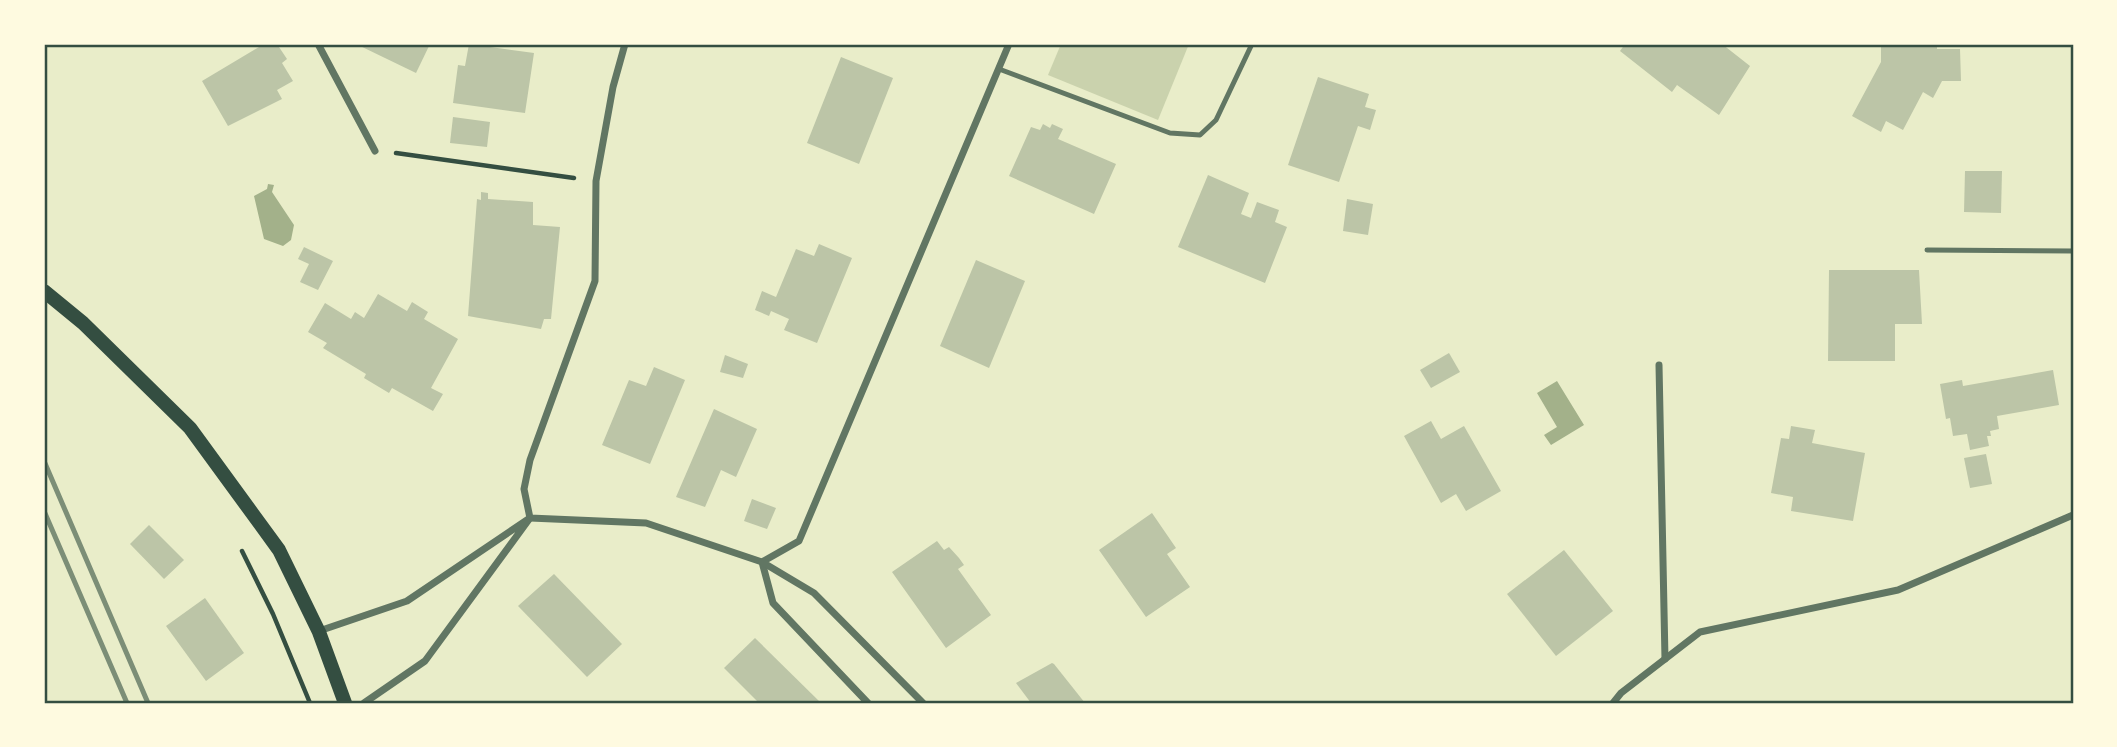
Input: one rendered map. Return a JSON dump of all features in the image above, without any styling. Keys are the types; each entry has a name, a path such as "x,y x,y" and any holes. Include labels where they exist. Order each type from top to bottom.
{"main road":[{"path":"44,291 83,323 190,428 279,550 319,632 345,703"}],"street":[{"path":"318,44 375,151"},
{"path":"364,703 425,661 530,518 524,489 530,460 595,281 596,181 613,87 625,44"},
{"path":"762,562 799,541 1009,44"},
{"path":"1658,365 1665,659"},
{"path":"1613,703 1700,632 1898,590 2073,515"},
{"path":"319,632 407,601 530,518 646,523 762,562 814,593 923,703"},
{"path":"762,562 773,603 868,703"}],"lane":[{"path":"999,69 1170,133 1200,135 1216,120 1252,44"},
{"path":"1927,250 2073,251"}],"path":[{"path":"375,151 596,181"},
{"path":"237,541 273,614 310,703"}],"shaded area":[{"path":"1061,44 1189,44 1158,120 1048,75"},
{"path":"268,184 274,185 272,192 294,225 291,240 283,246 264,239 254,196 267,189"},
{"path":"1557,381 1584,425 1551,445 1544,435 1557,427 1537,393"}],"building":[{"path":"264,44 277,44 287,59 282,63 293,81 277,90 282,99 228,126 202,81"},
{"path":"356,44 430,44 416,73"},
{"path":"469,44 534,53 525,113 453,103 458,65 465,66"},
{"path":"1625,44 1722,44 1750,66 1719,115 1677,85 1672,92 1620,51"},
{"path":"1881,44 1937,44 1937,49 1960,49 1961,81 1942,81 1933,98 1923,92 1903,130 1886,121 1881,132 1852,116 1881,62"},
{"path":"841,57 893,78 859,164 807,143"},
{"path":"1318,77 1369,94 1365,107 1376,110 1370,130 1358,126 1339,182 1288,165"},
{"path":"453,117 490,122 487,147 450,143"},
{"path":"1043,124 1050,128 1052,124 1063,129 1058,139 1116,164 1094,214 1009,176 1031,127 1040,130"},
{"path":"1965,171 2002,171 2001,213 1964,212"},
{"path":"1208,175 1249,193 1241,214 1251,218 1257,202 1279,210 1275,222 1287,227 1265,283 1178,247"},
{"path":"481,192 488,193 488,199 533,202 533,225 560,227 551,319 544,319 541,329 468,316 477,199 481,200"},
{"path":"1347,199 1373,204 1368,235 1343,231"},
{"path":"819,244 852,258 817,343 784,330 789,319 771,311 769,316 755,310 762,291 776,297 796,249 814,256"},
{"path":"304,247 333,261 318,290 300,282 309,264 298,259"},
{"path":"976,260 1025,281 989,368 940,346"},
{"path":"1829,270 1919,270 1922,324 1895,324 1895,361 1828,361"},
{"path":"378,294 407,311 412,302 428,312 424,319 458,339 431,388 443,394 433,411 392,388 389,393 364,378 366,374 323,348 327,343 308,332 325,303 351,319 355,312 364,318"},
{"path":"1449,353 1460,372 1431,388 1420,370"},
{"path":"725,355 748,364 743,378 720,372"},
{"path":"654,367 685,380 650,464 602,445 629,380 646,386"},
{"path":"2053,370 2059,405 1997,416 1999,429 1990,431 1991,436 1987,436 1989,446 1970,450 1967,434 1953,436 1950,418 1946,419 1940,384 1962,380 1963,386"},
{"path":"714,409 757,429 736,477 721,470 705,507 676,497"},
{"path":"1431,421 1441,439 1464,426 1501,491 1466,511 1456,494 1441,503 1404,436"},
{"path":"1791,426 1815,430 1812,443 1865,453 1853,521 1791,511 1793,497 1771,493 1781,438 1789,439"},
{"path":"1986,454 1992,484 1970,488 1964,458"},
{"path":"752,499 776,508 767,529 744,521"},
{"path":"1152,513 1176,548 1167,554 1190,587 1146,617 1099,550"},
{"path":"149,525 184,560 164,579 130,544"},
{"path":"937,541 944,550 949,547 959,558 964,565 958,569 991,615 946,648 892,572"},
{"path":"1564,550 1613,611 1556,656 1507,594"},
{"path":"554,574 622,644 587,677 518,606"},
{"path":"205,598 244,653 206,681 166,626"},
{"path":"755,638 820,702 759,703 724,668"},
{"path":"1052,663 1085,703 1031,703 1016,683"}],"railway":[{"path":"44,461 148,703"},
{"path":"44,511 127,703"}]}
